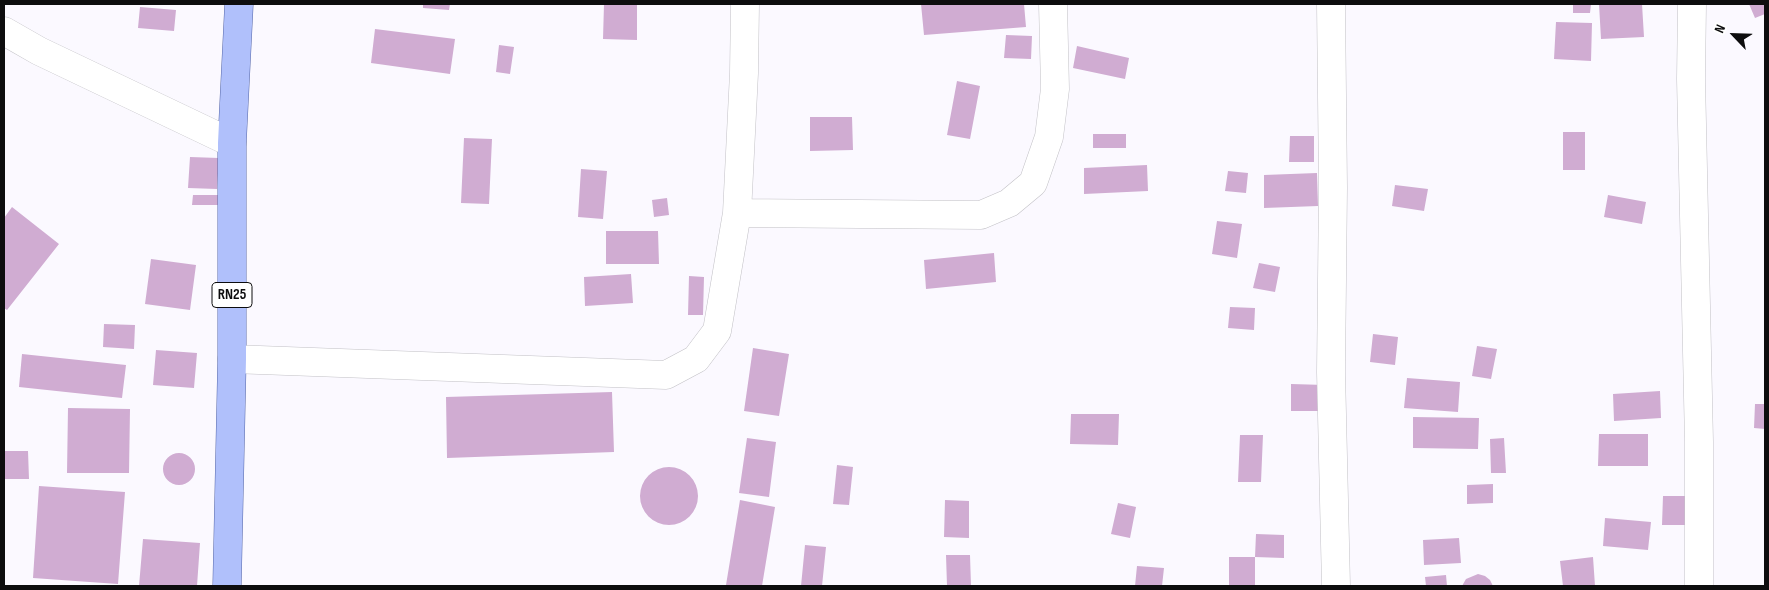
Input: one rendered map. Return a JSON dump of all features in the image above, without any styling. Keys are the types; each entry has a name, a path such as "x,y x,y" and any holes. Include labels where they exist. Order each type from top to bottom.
{"main road":[{"name":"RN25","path":"227,586 232,359 232,143 239,4"}],"street":[{"path":"232,359 666,375 696,359 717,331 737,213 744,73 745,4"},
{"path":"737,213 981,215 1009,202 1033,183 1048,137 1054,89 1053,4"},
{"path":"1330,4 1333,188 1331,372 1336,586"},
{"path":"1692,4 1691,79 1699,442 1699,586"},
{"path":"4,32 39,52 232,143"}],"building":[{"path":"423,4 450,4 449,10 423,8"},
{"path":"604,4 637,4 637,40 603,39"},
{"path":"921,4 1024,4 1026,27 924,35"},
{"path":"1573,4 1591,4 1590,13 1573,13"},
{"path":"1599,4 1642,4 1644,37 1601,39"},
{"path":"1749,4 1765,4 1765,14 1755,18"},
{"path":"140,7 176,10 174,31 138,28"},
{"path":"1556,22 1592,23 1591,61 1554,59"},
{"path":"375,29 455,39 450,74 371,63"},
{"path":"1006,35 1032,36 1031,59 1004,58"},
{"path":"499,45 514,47 510,74 496,72"},
{"path":"1077,46 1129,58 1125,79 1073,68"},
{"path":"957,81 980,86 970,139 947,135"},
{"path":"810,117 852,117 853,150 810,151"},
{"path":"1563,132 1585,132 1585,170 1563,170"},
{"path":"1093,134 1126,134 1126,148 1093,148"},
{"path":"1290,136 1314,136 1314,162 1289,162"},
{"path":"464,138 492,139 489,204 461,203"},
{"path":"190,157 219,158 217,189 188,188"},
{"path":"1147,165 1148,191 1084,194 1084,168"},
{"path":"581,169 607,171 603,219 578,217"},
{"path":"1228,171 1248,173 1246,193 1225,191"},
{"path":"1317,173 1318,206 1264,208 1264,175"},
{"path":"1395,185 1428,189 1424,211 1392,206"},
{"path":"193,195 220,195 220,205 192,205"},
{"path":"1608,195 1646,202 1642,224 1604,217"},
{"path":"667,198 669,215 654,217 652,200"},
{"path":"12,207 59,244 7,310 4,308 4,218"},
{"path":"1217,221 1242,224 1237,258 1212,254"},
{"path":"606,231 658,231 659,264 606,264"},
{"path":"994,253 996,282 926,289 924,260"},
{"path":"151,259 196,265 190,310 145,304"},
{"path":"1259,263 1280,267 1275,292 1253,288"},
{"path":"631,274 633,303 585,306 584,277"},
{"path":"689,276 704,277 703,315 688,315"},
{"path":"1230,307 1255,308 1254,330 1228,328"},
{"path":"104,324 135,325 134,349 103,347"},
{"path":"1373,334 1398,337 1395,365 1370,362"},
{"path":"1477,346 1497,349 1491,379 1472,376"},
{"path":"753,348 789,354 779,416 744,411"},
{"path":"156,350 197,353 194,388 153,385"},
{"path":"22,354 126,365 122,398 19,387"},
{"path":"1407,378 1460,382 1458,412 1404,408"},
{"path":"1291,384 1325,385 1324,411 1291,411"},
{"path":"1660,391 1661,418 1614,421 1613,394"},
{"path":"612,392 614,452 447,458 446,397"},
{"path":"1755,404 1765,404 1765,429 1754,428"},
{"path":"68,408 130,409 129,473 67,473"},
{"path":"1071,414 1119,414 1118,445 1070,444"},
{"path":"1413,417 1479,418 1478,449 1413,448"},
{"path":"1599,434 1648,434 1648,466 1598,466"},
{"path":"1240,435 1263,435 1261,482 1238,482"},
{"path":"747,438 776,442 769,497 739,493"},
{"path":"1504,438 1506,473 1491,473 1490,439"},
{"path":"4,451 28,451 29,479 4,479"},
{"path":"179,453 191,457 195,469 191,481 179,485 167,481 163,469 167,457"},
{"path":"837,465 853,467 849,505 833,504"},
{"path":"663,467 675,467 690,475 698,490 698,502 690,517 675,525 663,525 648,517 640,502 640,490 648,475"},
{"path":"1493,484 1493,503 1467,504 1467,485"},
{"path":"39,486 125,492 118,584 33,578"},
{"path":"1663,496 1689,496 1689,525 1662,525"},
{"path":"740,500 775,507 762,586 726,585"},
{"path":"945,500 969,501 969,538 944,537"},
{"path":"1118,503 1136,507 1130,538 1111,534"},
{"path":"1605,518 1651,522 1648,550 1603,546"},
{"path":"1256,534 1284,535 1284,558 1255,557"},
{"path":"1459,538 1461,563 1424,565 1423,540"},
{"path":"143,539 200,543 197,586 139,586"},
{"path":"805,545 826,547 822,586 801,586"},
{"path":"946,555 970,555 971,586 947,586"},
{"path":"1229,557 1255,557 1255,586 1229,586"},
{"path":"1593,557 1595,586 1563,586 1560,561"},
{"path":"1137,566 1164,568 1162,586 1135,586"},
{"path":"1478,574 1490,580 1493,586 1462,586 1466,579"},
{"path":"1446,575 1447,586 1426,586 1425,577"}]}
